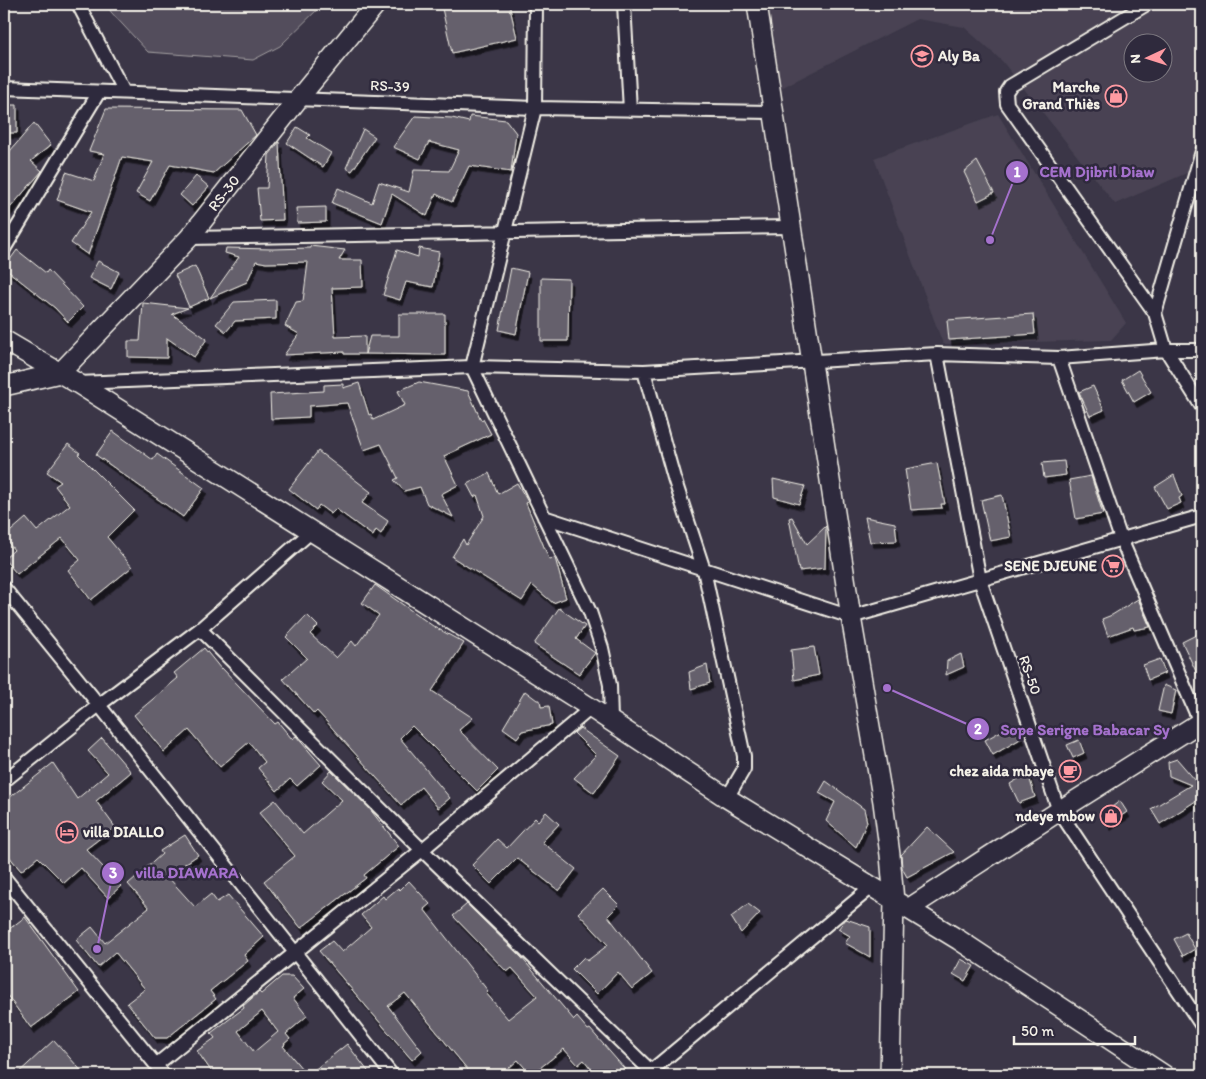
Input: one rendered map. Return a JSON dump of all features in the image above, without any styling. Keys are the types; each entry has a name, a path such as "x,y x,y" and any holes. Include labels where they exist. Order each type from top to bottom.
{"street":[{"path":"78,4 124,92"},
{"name":"RS-30","path":"60,373 189,238 298,98 376,4"},
{"path":"536,4 535,108 472,367 590,612 602,648 610,685 611,720"},
{"path":"624,4 630,110"},
{"path":"757,4 851,617 901,905 890,1075"},
{"path":"1147,4 1010,86 1006,92 1007,104 1155,314 1166,350 1202,407"},
{"name":"RS-39","path":"4,88 535,108 774,112"},
{"path":"4,249 99,92"},
{"path":"1155,314 1201,157"},
{"path":"189,238 790,227"},
{"path":"4,340 78,383 611,720 727,798 959,940 1164,1075"},
{"path":"78,383 472,367 644,371 937,354 1059,358 1166,350 1202,350"},
{"name":"RS-50","path":"937,354 980,580 1059,811 1202,1026"},
{"path":"901,905 1201,724 1121,539 1059,358"},
{"path":"644,371 674,478 704,570 744,756 744,769 727,798"},
{"path":"4,386 60,373"},
{"path":"544,517 851,617 1202,516"},
{"path":"4,781 200,629 312,531"},
{"path":"4,588 100,705 392,1075"},
{"path":"200,629 651,1074 873,886"},
{"path":"156,1065 422,850 591,708"},
{"path":"4,877 164,1075"}],"shaded area":[{"path":"107,4 323,4 280,46 253,60 148,52 111,12"},
{"name":"Marche Grand Thiès","path":"765,4 1202,4 1202,138 1194,170 1115,204 1002,61 964,27 917,19 781,88"},
{"path":"998,114 1126,323 1111,340 943,344 874,158"}],"building":[{"path":"441,4 509,4 517,38 452,53"},
{"path":"4,105 17,105 17,133 4,133"},
{"path":"106,109 242,110 256,135 214,173 170,165 150,201 136,193 153,162 122,157 88,255 71,243 91,212 57,200 66,172 94,181 104,154 89,151"},
{"path":"415,116 452,118 469,122 470,116 506,120 516,133 511,172 469,166 452,202 436,194 427,216 392,194 382,223 332,203 338,188 372,203 379,182 409,192 414,170 449,171 459,150 429,142 420,159 393,147"},
{"path":"34,123 51,145 31,161 42,171 4,215 4,158"},
{"path":"297,127 310,135 307,138 331,153 323,167 287,143"},
{"path":"363,129 375,137 352,171 346,168"},
{"path":"279,142 283,220 260,221 257,188 267,188 269,155"},
{"path":"977,161 994,193 978,201 964,172"},
{"path":"196,176 209,187 192,206 180,195"},
{"path":"326,207 326,222 297,223 296,208"},
{"path":"310,246 345,250 339,260 362,260 363,287 332,288 335,337 365,336 365,354 344,354 344,352 284,355 299,334 285,326 296,302 303,301 308,262 266,263 256,261 247,282 210,298 239,257 225,253 226,248 273,249 310,248"},
{"path":"419,248 439,252 433,287 406,282 400,300 383,295 397,250 418,257"},
{"path":"17,250 46,273 48,270 83,307 68,322 55,308 4,268"},
{"path":"98,261 119,272 111,289 89,278"},
{"path":"195,266 209,298 189,307 175,275"},
{"path":"511,268 528,272 516,334 499,330"},
{"path":"541,278 569,279 568,341 541,341"},
{"path":"276,300 276,319 235,321 226,332 216,324 234,302"},
{"path":"143,303 188,308 172,314 207,339 194,357 167,338 167,358 128,357 128,341 140,341"},
{"path":"399,314 445,314 445,355 365,354 370,336 399,336"},
{"path":"1033,314 1035,334 949,340 947,320"},
{"path":"1138,370 1151,392 1134,402 1122,380"},
{"path":"419,382 468,391 481,420 483,419 491,434 444,456 458,485 441,494 453,517 427,504 420,487 404,491 394,480 398,478 381,444 364,450 347,403 309,406 309,417 271,419 270,394 324,391 324,385 343,384 343,388 359,383 369,415 371,414 373,420 405,405 398,391"},
{"path":"1093,386 1104,410 1090,416 1079,392"},
{"path":"113,431 153,460 157,454 204,488 183,517 96,455"},
{"path":"68,444 80,453 78,454 134,510 107,537 132,567 91,600 68,570 80,560 62,538 17,574 4,559 14,550 4,537 26,518 37,531 70,505 55,486 61,482 47,472"},
{"path":"318,451 371,492 362,503 388,521 381,534 376,530 373,536 336,509 331,514 319,505 316,510 289,489"},
{"path":"1064,461 1066,475 1044,478 1042,463"},
{"path":"937,463 945,504 941,504 942,508 911,510 905,469"},
{"path":"489,473 498,494 517,483 528,502 526,503 549,559 555,558 566,598 553,603 532,585 522,601 452,557 463,539 466,545 484,516 477,495 474,497 467,484"},
{"path":"1174,475 1182,496 1179,498 1181,503 1167,509 1155,487"},
{"path":"1091,476 1103,514 1076,519 1069,480"},
{"path":"773,479 805,486 799,504 774,497"},
{"path":"1002,495 1011,537 990,541 981,500"},
{"path":"792,517 807,544 826,526 825,568 799,571 789,518"},
{"path":"865,517 895,523 897,541 870,542"},
{"path":"375,585 433,626 464,643 432,691 473,718 459,730 498,770 477,791 412,726 400,738 450,798 438,808 421,787 401,805 317,711 314,714 283,679 307,658 286,637 307,615 318,626 310,634 336,658 352,641 356,646 379,615 362,603"},
{"path":"1138,599 1150,627 1134,630 1133,627 1108,636 1102,619"},
{"path":"559,608 585,626 576,639 595,653 579,674 534,644"},
{"path":"1202,632 1202,684 1182,642"},
{"path":"814,647 819,675 794,680 791,650"},
{"path":"204,648 221,669 275,724 278,722 292,739 296,736 321,765 297,786 290,779 277,791 258,768 265,762 249,742 220,767 189,730 164,752 134,715 178,678 174,673"},
{"path":"961,654 964,667 946,675 947,661"},
{"path":"1160,659 1165,673 1148,680 1143,665"},
{"path":"707,665 710,683 691,689 689,672"},
{"path":"1164,685 1176,690 1171,714 1158,711"},
{"path":"525,691 537,700 540,700 541,707 549,706 552,725 522,731 517,738 503,728"},
{"path":"1014,724 1022,738 993,755 985,740"},
{"path":"580,728 620,756 594,793 574,778 596,755 574,733"},
{"path":"102,738 131,772 96,801 115,827 86,849 121,886 108,898 81,868 64,883 38,857 21,871 4,850 4,802 53,763 77,799 108,773 88,751"},
{"path":"1079,740 1084,753 1073,758 1067,745"},
{"path":"1177,759 1202,788 1202,797 1160,824 1151,809 1191,785 1169,776 1168,762"},
{"path":"331,771 369,808 399,846 364,875 366,878 301,928 264,881 295,856 259,813 275,800 303,834 342,800 322,781"},
{"path":"1028,773 1035,797 1019,803 1010,784"},
{"path":"826,781 864,809 867,822 856,847 826,821 835,802 819,793"},
{"path":"1120,801 1127,812 1108,825 1101,815"},
{"path":"546,812 559,824 542,842 576,869 559,891 517,858 491,884 472,865 497,839 507,848 535,818 538,821"},
{"path":"927,827 954,852 907,877 902,868 901,855"},
{"path":"185,835 198,855 167,876 195,907 211,894 217,902 228,895 264,937 244,955 248,961 210,991 216,999 167,1038 155,1038 127,1003 145,989 115,952 98,967 76,940 92,927 105,943 149,908 128,884 162,854 160,851"},
{"path":"409,881 430,904 424,909 488,991 486,993 508,1019 537,996 512,968 507,972 453,916 467,904 522,958 574,1020 577,1017 588,1030 590,1029 630,1075 596,1075 584,1060 578,1065 564,1049 531,1075 518,1060 501,1075 472,1075 405,993 388,1006 422,1051 412,1060 319,951 332,941 342,952 371,927 361,915 383,896 385,899 398,888 400,890"},
{"path":"603,889 619,905 608,916 652,973 632,989 618,972 597,994 572,969 584,957 587,961 608,945 578,913"},
{"path":"748,904 760,913 741,933 731,917"},
{"path":"25,917 79,992 31,1028 4,991 4,933"},
{"path":"846,919 870,927 870,957 845,943 850,936 838,929"},
{"path":"1186,933 1195,949 1183,956 1174,939"},
{"path":"961,959 974,966 965,981 953,974"},
{"path":"282,976 292,976 304,989 293,998 307,1016 286,1034 290,1039 283,1046 307,1075 214,1075 197,1051 215,1038 211,1033 244,1008 243,1006 259,992 261,994","holes":["262,1011 278,1032 254,1052 238,1031"]},
{"path":"54,1040 85,1075 16,1075"},
{"path":"347,1044 371,1075 308,1075"}],"place":[{"name":"Aly Ba","path":"922,56"},
{"name":"Marche Grand Thiès","path":"1116,96"},
{"name":"CEM Djibril Diaw","path":"990,240"},
{"name":"SENE DJEUNE","path":"1113,566"},
{"name":"Sope Serigne Babacar Sy","path":"887,688"},
{"name":"chez aida mbaye","path":"1070,771"},
{"name":"ndeye mbow","path":"1111,816"},
{"name":"villa DIALLO","path":"67,832"},
{"name":"villa DIAWARA","path":"97,949"}]}
